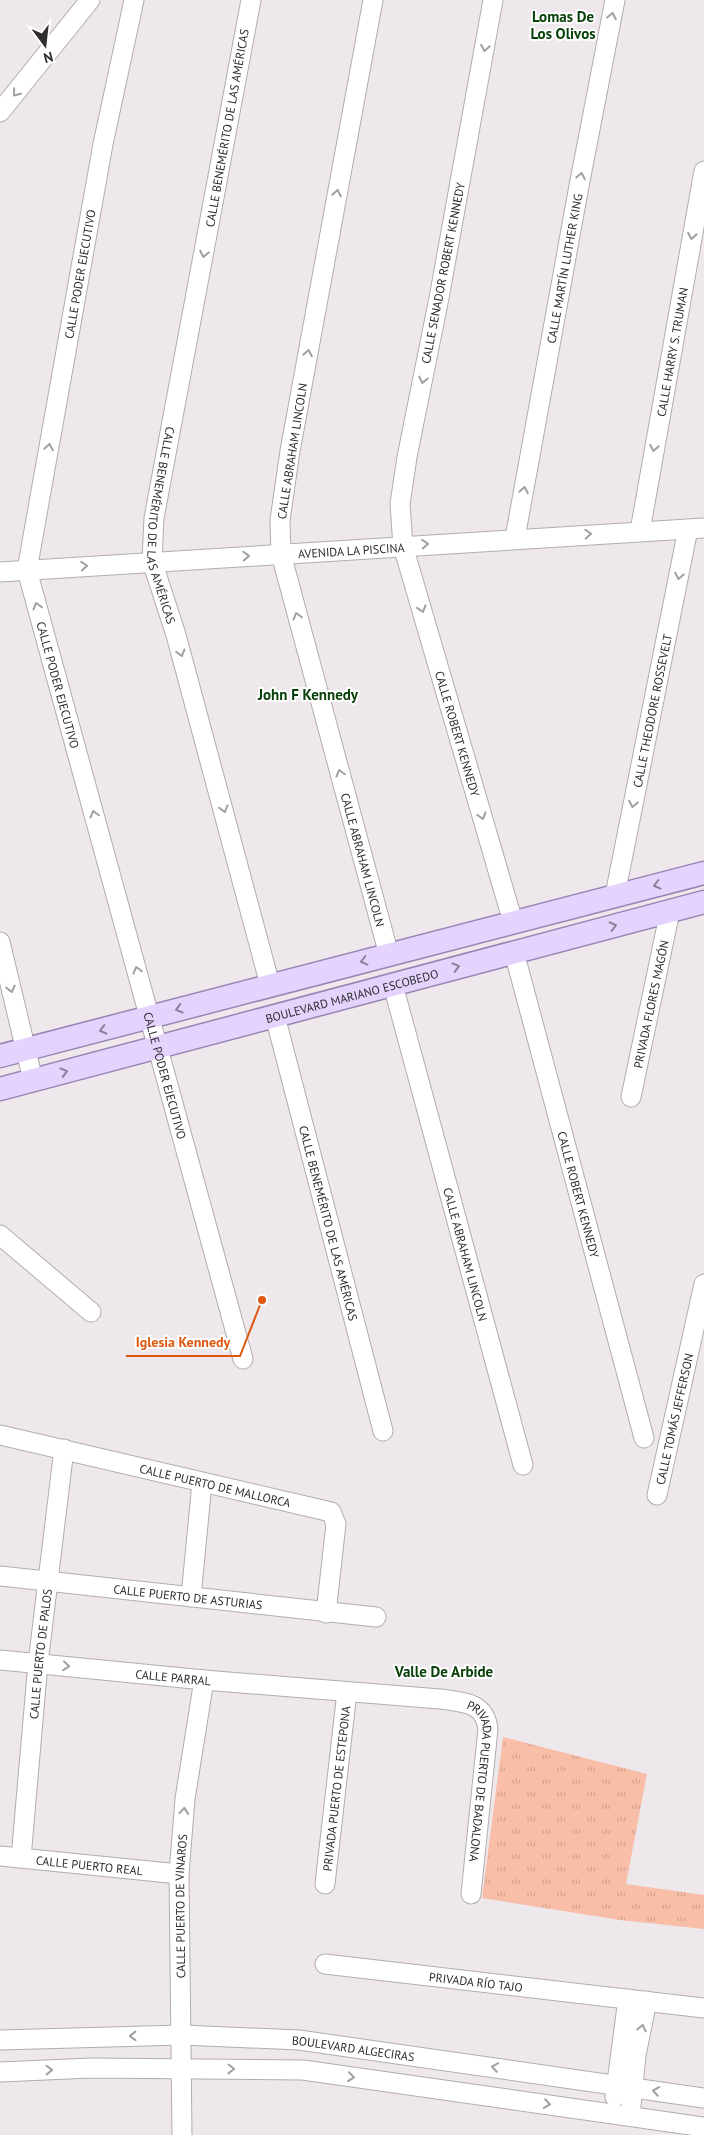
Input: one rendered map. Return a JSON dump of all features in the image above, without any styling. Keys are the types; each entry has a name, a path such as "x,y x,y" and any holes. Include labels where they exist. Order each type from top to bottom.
{"main road":[{"path":"0,1056 704,873"},
{"name":"BOULEVARD MARIANO ESCOBEDO","path":"0,1089 704,902"}],"street":[{"path":"0,112 90,0"},
{"name":"CALLE PODER EJECUTIVO","path":"134,0 104,144 27,570 243,1359"},
{"name":"CALLE BENEMÉRITO DE LAS AMÉRICAS","path":"251,0 154,518 152,561 176,635 270,985"},
{"name":"CALLE ABRAHAM LINCOLN","path":"373,0 290,450 280,520 281,554 389,955"},
{"name":"CALLE SENADOR ROBERT KENNEDY","path":"402,546 400,504 406,458 441,289 493,0"},
{"name":"CALLE MARTÍN LUTHER KING","path":"515,538 578,186 615,0"},
{"name":"CALLE HARRY S. TRUMAN","path":"640,531 704,171"},
{"name":"AVENIDA LA PISCINA","path":"0,572 696,528"},
{"name":"CALLE THEODORE ROSSEVELT","path":"615,895 696,528"},
{"name":"CALLE ROBERT KENNEDY","path":"402,546 513,922"},
{"name":"PRIVADA FLORES MAGÓN","path":"631,1097 670,911"},
{"path":"0,942 33,1080"},
{"name":"CALLE ROBERT KENNEDY","path":"514,952 644,1438"},
{"name":"CALLE ABRAHAM LINCOLN","path":"393,985 523,1465"},
{"name":"CALLE BENEMÉRITO DE LAS AMÉRICAS","path":"275,1016 383,1431"},
{"path":"0,1235 91,1312"},
{"name":"CALLE TOMÁS JEFFERSON","path":"657,1495 704,1284"},
{"name":"CALLE PUERTO DE MALLORCA","path":"0,1435 331,1512 336,1524 326,1612"},
{"name":"CALLE PUERTO DE PALOS","path":"21,1858 38,1663 64,1450"},
{"path":"191,1597 202,1483"},
{"name":"CALLE PUERTO DE ASTURIAS","path":"0,1576 376,1617"},
{"name":"CALLE PARRAL","path":"0,1660 347,1692"},
{"name":"CALLE PUERTO DE VINAROS","path":"182,2135 179,1874 185,1799 204,1680"},
{"name":"PRIVADA PUERTO DE ESTEPONA","path":"325,1884 347,1692"},
{"name":"PRIVADA PUERTO DE BADALONA","path":"347,1692 470,1703 477,1706 484,1714 488,1729 471,1894"},
{"name":"CALLE PUERTO REAL","path":"0,1856 179,1874"},
{"name":"PRIVADA RÍO TAJO","path":"325,1964 704,2008"},
{"path":"622,2115 628,1999"},
{"path":"624,2086 647,2001"},
{"name":"BOULEVARD ALGECIRAS","path":"0,2040 182,2035 299,2040 704,2098"},
{"path":"0,2072 182,2068 302,2070 704,2127"}],"green space":[{"path":"503,1737 647,1774 626,1884 704,1895 704,1929 620,1920 482,1898"}],"place":[{"name":"Iglesia Kennedy","path":"262,1300"}],"district":[{"name":"Lomas De Los Olivos","path":"563,24"},
{"name":"John F Kennedy","path":"308,694"},
{"name":"Valle De Arbide","path":"444,1671"}]}
